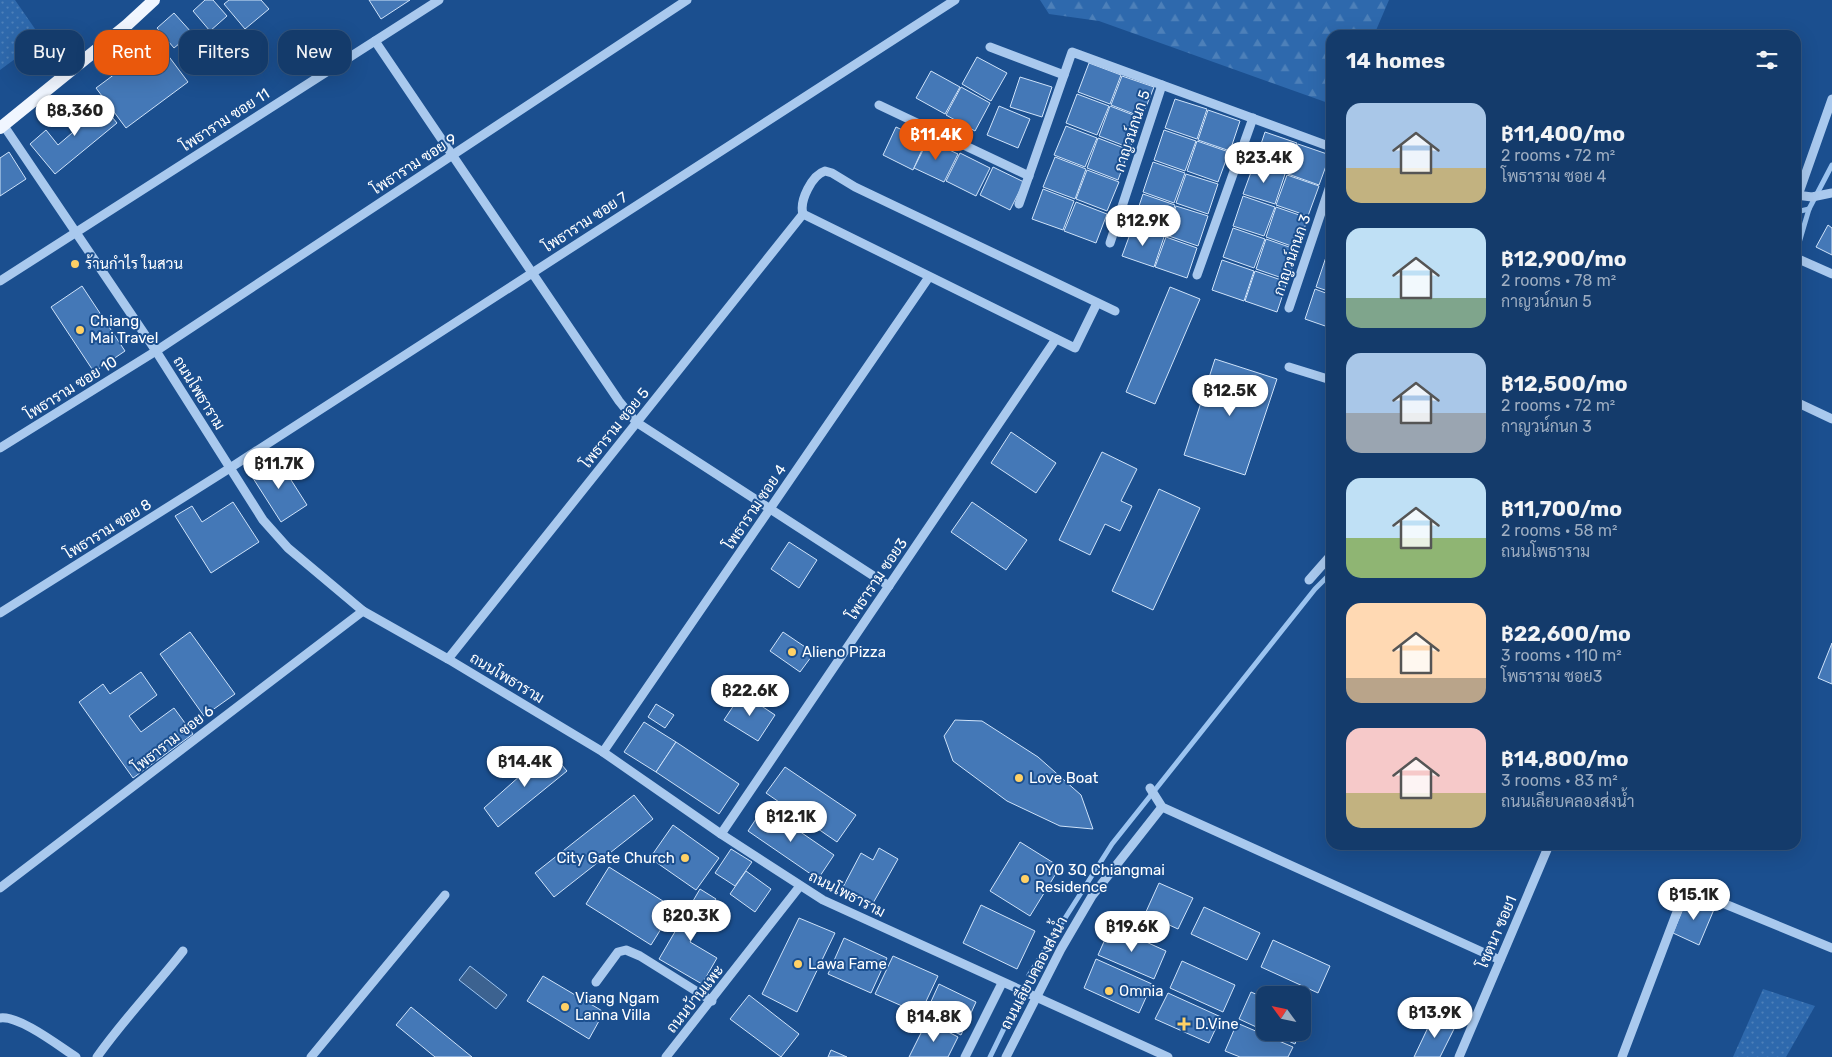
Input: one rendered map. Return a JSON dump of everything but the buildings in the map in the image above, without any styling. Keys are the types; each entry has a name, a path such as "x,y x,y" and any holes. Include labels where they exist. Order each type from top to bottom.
{"main road":[{"path":"2,127 154,0"}],"street":[{"name":"โพธาราม ซอย 11","path":"0,281 439,0"},
{"name":"โพธาราม ซอย 9","path":"156,351 687,0"},
{"name":"โพธาราม ซอย 7","path":"230,468 955,0"},
{"path":"375,41 619,401 636,422 889,586"},
{"path":"990,47 1064,76"},
{"path":"1020,204 1072,52 1326,145"},
{"name":"กาญวน์กนก 5","path":"1110,242 1162,85"},
{"path":"1801,186 1832,99"},
{"path":"879,105 1029,176"},
{"path":"1197,275 1253,118"},
{"name":"ถนนโพธาราม","path":"2,127 156,351 263,520 277,536 363,611 448,659 603,752 721,834 823,900 1168,1057"},
{"path":"1097,303 1075,348 803,214 802,204 815,178 825,172 832,173 864,191 1115,311"},
{"path":"1801,197 1832,193"},
{"name":"กาญวน์กนก 3","path":"1289,308 1326,198"},
{"name":"โพธาราม ซอย 5","path":"448,659 803,214"},
{"path":"1801,260 1832,274"},
{"name":"โพธาราม ซอย 4","path":"603,752 929,277"},
{"name":"โพธาราม ซอย3","path":"721,834 1056,339"},
{"name":"โพธาราม ซอย 10","path":"0,448 156,351"},
{"path":"1289,367 1326,378"},
{"path":"1801,404 1832,419"},
{"name":"โพธาราม ซอย 8","path":"0,613 230,468"},
{"path":"1309,580 1326,561"},
{"name":"โพธาราม ซอย 6","path":"0,888 363,611"},
{"path":"1150,788 1162,807 1500,960"},
{"name":"ถนนเลียบคลองส่งน้ำ","path":"1006,1057 1092,896 1162,807"},
{"name":"โชตนา ซอย1","path":"1459,1057 1547,850"},
{"name":"ถนนบ้านแพะ","path":"666,1057 712,1001 800,886"},
{"path":"1622,1057 1686,888 1832,948"},
{"path":"311,1057 446,895"},
{"path":"596,982 618,952 626,950 640,956 712,1001"},
{"path":"97,1057 116,1030 152,991 183,951"},
{"name":"ถนนเลียบคลองส่งน้ำ","path":"965,1057 1002,982"},
{"path":"0,1018 6,1017 27,1026 76,1057"}],"green space":[{"path":"0,0 15,0 36,30 15,30 15,59 0,70"},
{"path":"1040,0 1389,0 1376,30 1326,30 1326,102 1099,21 1049,14"},
{"path":"1763,989 1815,1006 1786,1057 1733,1057"}],"shaded area":[{"path":"470,966 507,995 496,1009 459,980"}],"waterway":[{"path":"1801,236 1809,209 1832,165"},
{"path":"1801,211 1809,209"},
{"path":"1029,975 1112,844 1315,589 1326,578"},
{"path":"990,1057 1013,1010"}],"place":[{"name":"ร้านกำไร ในสวน","path":"75,264"},
{"name":"Chiang Mai Travel","path":"80,330"},
{"name":"Alieno Pizza","path":"792,652"},
{"name":"Love Boat","path":"1019,778"},
{"name":"City Gate Church","path":"685,858"},
{"name":"OYO 3Q Chiangmai Residence","path":"1025,879"},
{"name":"Lawa Fame","path":"798,964"},
{"name":"Omnia","path":"1109,991"},
{"name":"Viang Ngam Lanna Villa","path":"565,1007"},
{"name":"D.Vine","path":"1184,1024"}]}
